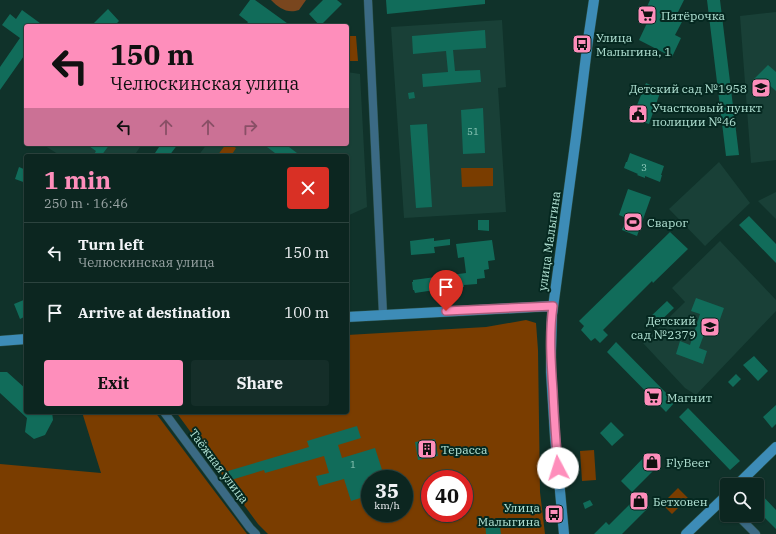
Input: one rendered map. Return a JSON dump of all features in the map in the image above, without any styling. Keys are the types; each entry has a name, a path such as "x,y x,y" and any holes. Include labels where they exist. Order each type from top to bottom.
{"street":[{"path":"368,0 384,314"},
{"name":"улица Малыгина","path":"564,534 555,437 551,351 552,315 594,0"},
{"path":"349,317 553,306"},
{"path":"0,341 24,339"},
{"name":"Таёжная улица","path":"165,414 256,534"},
{"path":"744,478 776,446"},
{"path":"686,534 720,504"},
{"path":"744,522 756,534"}],"shaded area":[{"path":"271,0 306,0 299,10 287,11 277,6"},
{"name":"Детский сад №1958","path":"776,12 776,160 751,163 740,16"},
{"path":"502,20 506,87 498,88 506,212 404,218 391,27"},
{"path":"349,36 356,36 358,61 349,61"},
{"path":"349,72 360,74 367,207 349,215 349,154 200,154 206,146 349,146"},
{"path":"45,146 141,146 135,154 58,154"},
{"path":"224,146 233,146 236,148 232,154 218,154"},
{"path":"719,162 750,203 705,246 669,209"},
{"path":"461,168 493,168 493,186 462,187"},
{"path":"776,192 776,219 758,201"},
{"name":"Детский сад №2379","path":"720,241 776,300 776,311 696,395 685,388 643,343 685,302 672,288"},
{"path":"526,320 536,323 538,350 540,492 545,534 268,534 258,524 177,414 349,414 349,335 486,327"},
{"path":"83,414 157,414 247,534 0,534 0,464 101,473"},
{"path":"594,450 596,480 582,481 580,451"},
{"path":"678,488 688,498 672,514 662,504"}],"building":[{"path":"250,0 255,0 288,24 246,24 248,22 239,15"},
{"path":"323,0 337,0 342,4 322,24 318,24 309,14"},
{"path":"386,0 485,0 485,4 387,14"},
{"path":"650,0 684,0 677,14 684,18 675,35 681,38 672,57 639,40 647,23 641,20"},
{"path":"707,0 720,0 739,155 726,156"},
{"path":"108,9 119,21 116,24 93,24"},
{"path":"22,10 41,24 24,24 24,56 0,90 0,67 20,38 2,25 10,14 16,19"},
{"path":"485,30 486,48 453,50 455,71 480,70 481,82 423,87 422,74 448,72 446,51 413,54 412,36"},
{"path":"768,65 776,72 776,91 767,83 763,87 754,79"},
{"path":"646,83 661,90 649,124 632,119"},
{"path":"414,92 415,98 409,99 408,93"},
{"path":"483,108 485,153 463,154 461,110"},
{"path":"427,124 432,207 416,208 410,125"},
{"path":"89,146 108,146 102,154 94,154 96,151"},
{"path":"160,146 176,146 170,154 154,154"},
{"path":"266,146 288,146 298,154 276,154"},
{"path":"630,153 664,166 660,182 645,176 645,178 637,175 638,174 624,168"},
{"path":"19,167 24,169 24,182 15,179"},
{"path":"628,189 651,197 637,236 622,230 626,218 619,215"},
{"path":"749,216 776,244 776,263 739,225"},
{"path":"478,220 489,220 489,231 478,230"},
{"path":"670,232 688,249 653,283 652,281 603,330 608,335 600,343 595,338 591,341 581,330 584,326 579,321"},
{"path":"434,238 434,241 450,239 450,245 434,247 435,253 411,255 410,241"},
{"path":"492,240 495,260 488,261 489,269 484,270 485,278 477,279 477,284 447,289 447,287 415,293 413,290 413,280 466,273 464,257 458,258 456,244"},
{"path":"696,298 724,308 719,322 710,318 699,348 707,351 703,364 676,354 680,341 690,345 700,314 691,311"},
{"path":"24,300 24,317 20,319 14,304"},
{"path":"667,301 674,308 655,326 648,319"},
{"path":"616,342 675,402 666,412 607,352"},
{"path":"754,356 768,371 758,381 743,365"},
{"path":"0,372 7,372 24,387 24,414 52,414 53,420 45,435 34,439 25,432 27,418 0,393"},
{"path":"736,374 741,379 733,387 728,382"},
{"path":"776,405 776,424 772,428 763,417"},
{"path":"688,408 740,461 730,470 679,417"},
{"path":"611,422 624,435 612,446 600,433"},
{"path":"357,426 361,438 338,445 342,458 375,448 382,470 361,470 361,498 351,501 344,479 319,486 316,476 329,473 324,456 265,473 264,470 231,480 228,471 309,447 307,441"},
{"name":"Терасса","path":"435,439 438,456 418,460 415,442"},
{"path":"647,454 659,465 632,492 621,481"},
{"path":"638,496 649,507 622,534 594,534 606,522 609,525"},
{"path":"764,497 776,510 776,529 764,517"},
{"path":"590,500 593,505 585,509 583,503"},
{"path":"499,519 501,534 486,534 485,521"}],"place":[{"name":"Пятёрочка","path":"647,15"},
{"name":"Улица Малыгина, 1","path":"582,44"},
{"name":"Детский сад №1958","path":"761,88"},
{"name":"Участковый пункт полиции №46","path":"638,114"},
{"name":"Сварог","path":"633,222"},
{"name":"Детский сад №2379","path":"710,327"},
{"name":"Магнит","path":"653,397"},
{"name":"Терасса","path":"427,449"},
{"name":"FlyBeer","path":"652,462"},
{"name":"Бетховен","path":"639,501"},
{"name":"Улица Малыгина","path":"554,514"}],"route":[{"path":"446,311 553,306 551,351 558,468"}]}
